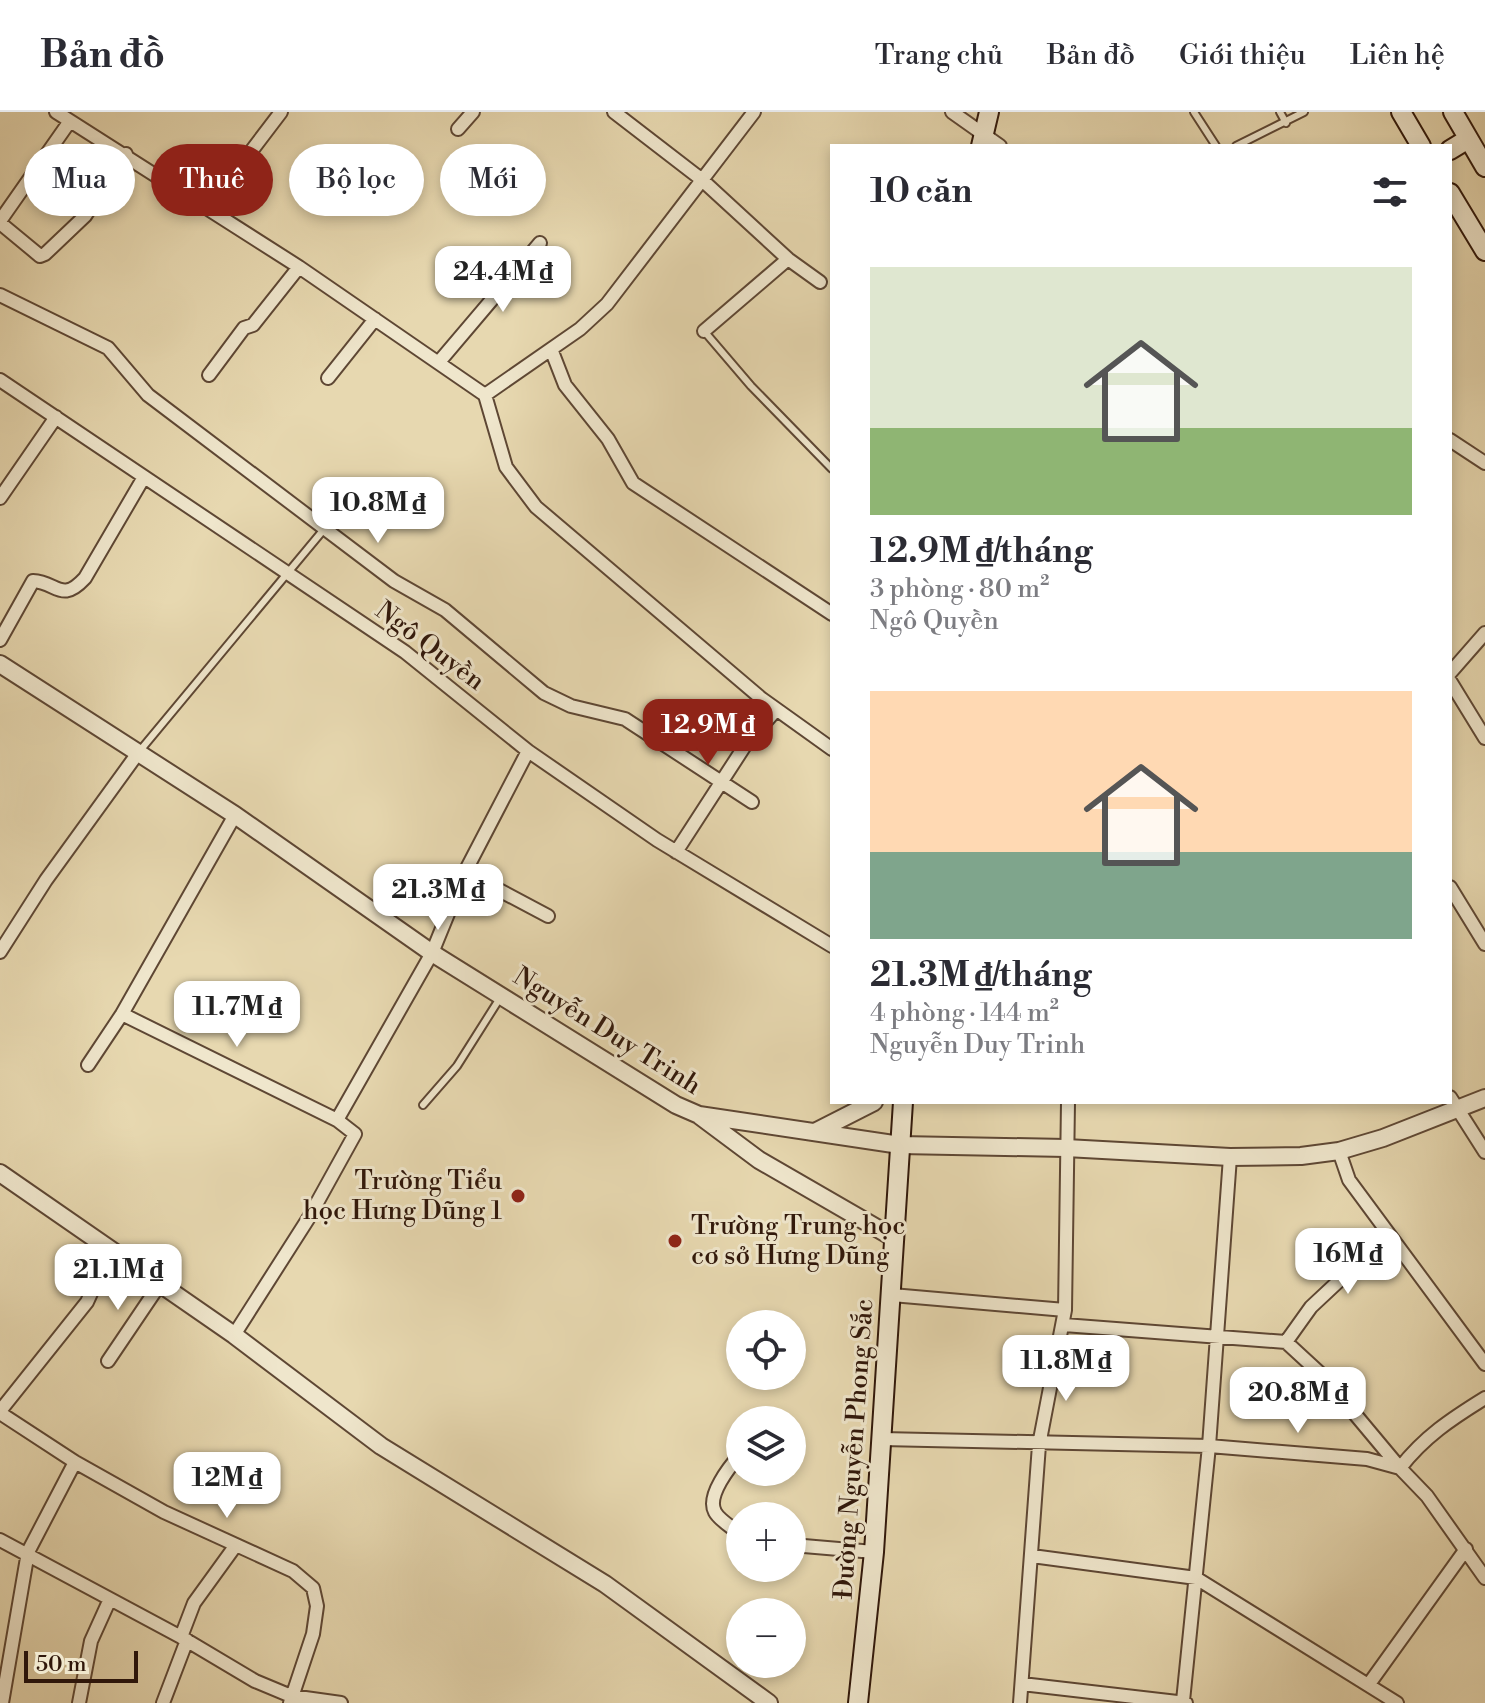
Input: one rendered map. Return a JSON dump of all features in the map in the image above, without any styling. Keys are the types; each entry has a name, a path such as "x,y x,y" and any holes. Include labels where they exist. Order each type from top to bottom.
{"main road":[{"path":"982,141 989,112"},
{"path":"1401,112 1420,144"},
{"path":"1453,112 1485,167"},
{"path":"1452,149 1468,139"},
{"path":"1452,196 1485,251"},
{"name":"Đường Nguyễn Phong Sắc","path":"858,1703 874,1552 903,1104"}],"street":[{"path":"56,112 109,144"},
{"path":"257,144 281,112"},
{"path":"458,129 473,112"},
{"path":"614,112 701,179 788,259 820,282"},
{"path":"485,395 551,349 607,304 754,112"},
{"path":"952,112 982,141"},
{"path":"70,121 0,222 40,256 85,216"},
{"path":"220,216 485,395 506,467 536,507 776,710 830,748"},
{"path":"439,362 540,243"},
{"path":"704,331 788,259"},
{"path":"209,375 299,267"},
{"path":"0,295 108,348 148,395 394,581 445,610 544,693 571,706 625,719 752,802"},
{"path":"328,378 375,319"},
{"path":"551,349 565,385 608,439 633,483 830,613"},
{"name":"Ngô Quyền","path":"0,380 405,652 528,751 676,852 830,945"},
{"path":"0,498 56,417"},
{"path":"1452,441 1485,463"},
{"path":"0,640 33,581 61,591 77,586 85,578 144,477"},
{"path":"1452,671 1485,633"},
{"name":"Nguyễn Duy Trinh","path":"0,664 235,815 432,953 676,1105 699,1115 900,1145 1066,1148 1230,1157 1339,1151 1452,1104"},
{"path":"1452,684 1485,738"},
{"path":"676,852 746,744 776,710"},
{"path":"337,1120 432,953 465,872 528,751"},
{"path":"0,952 46,880 138,753"},
{"path":"88,1065 122,1014 235,815"},
{"path":"465,872 548,916"},
{"path":"1452,890 1485,944"},
{"path":"122,1014 337,1120 355,1134 308,1219 234,1335"},
{"name":"Nguyễn Duy Trinh","path":"1454,1103 1485,1098"},
{"path":"1454,1103 1485,1152"},
{"path":"813,1133 870,1104"},
{"path":"1020,1703 1039,1445 1064,1325 1068,1104"},
{"path":"699,1115 770,1167 894,1238"},
{"path":"1339,1151 1349,1180 1485,1364"},
{"path":"1022,1684 1184,1702 1209,1446 1230,1157"},
{"path":"0,1173 234,1335 381,1446 593,1576 708,1656 769,1703"},
{"path":"1286,1342 1311,1307 1389,1234"},
{"path":"111,1249 87,1302 0,1412 75,1462 164,1512 293,1571 313,1588 317,1606 313,1634 291,1699"},
{"path":"108,1361 160,1284"},
{"path":"892,1295 1065,1310"},
{"path":"1064,1325 1286,1342 1324,1377 1427,1496 1485,1578"},
{"path":"1400,1468 1418,1444 1485,1398"},
{"path":"882,1439 1039,1445 1209,1446 1367,1459 1400,1468"},
{"path":"2,1703 28,1552 75,1462"},
{"path":"726,1480 713,1503 715,1512 726,1522"},
{"path":"0,1540 28,1552 291,1699 341,1703"},
{"path":"163,1703 194,1603 236,1545"},
{"path":"806,1546 874,1552"},
{"path":"1369,1684 1466,1549"},
{"path":"1032,1556 1196,1578 1397,1703"},
{"path":"79,1703 91,1641 110,1599"}],"lane":[{"path":"1194,112 1215,144"},
{"path":"1280,112 1286,123"},
{"path":"1240,144 1304,112"},
{"path":"704,331 761,397 830,467"},
{"path":"138,753 325,528"},
{"path":"423,1105 457,1066 502,995"}],"place":[{"name":"Trường Tiểu học Hưng Dũng 1","path":"518,1196"},
{"name":"Trường Trung học cơ sở Hưng Dũng","path":"675,1241"}]}
